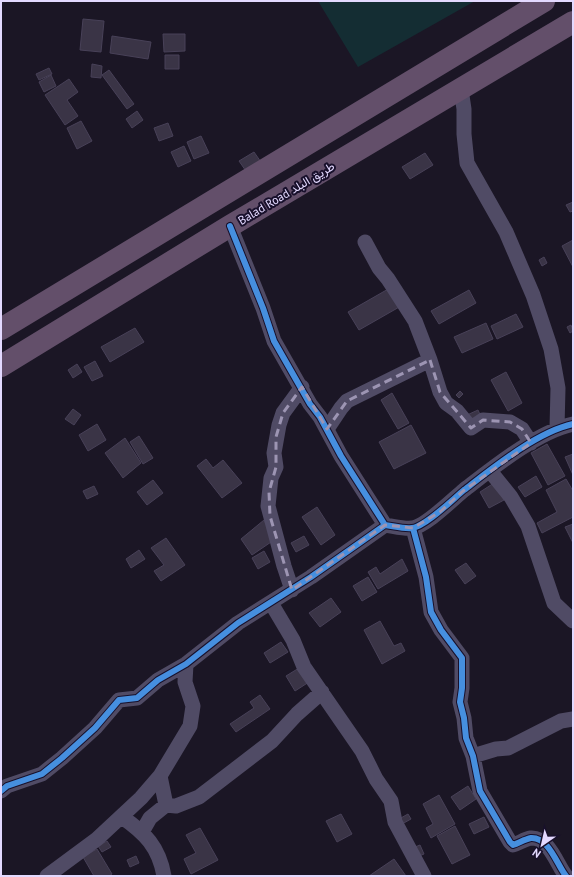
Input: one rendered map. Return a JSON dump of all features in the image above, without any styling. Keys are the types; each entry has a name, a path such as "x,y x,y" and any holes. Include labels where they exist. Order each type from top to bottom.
{"highway":[{"path":"1,330 544,1"},
{"name":"Balad Road طريق البلد","path":"1,366 230,226 573,22"}],"street":[{"path":"461,89 464,109 464,134 468,163 506,232 533,296 552,349 558,388 557,428"},
{"path":"230,226 263,308 274,341 302,387 310,404 327,429 341,456 385,525"},
{"path":"365,242 379,268 388,279 415,321 440,392 446,403 457,411 471,428 483,420 510,422 522,429 531,442"},
{"path":"327,429 348,400 430,360"},
{"path":"292,590 268,506 271,478 276,467 274,453 279,424 283,413 302,387"},
{"path":"1,791 7,786 42,774 62,758 94,728 119,700 137,698 158,680 186,664 238,623 292,590 385,525 413,528 440,512 463,491 531,442 557,428 573,424"},
{"path":"490,471 511,497 528,526 554,603 573,621"},
{"path":"413,528 426,577 431,612 441,630 462,658 462,688 460,702 466,738 473,756 480,791 506,838 513,845 530,838 541,841 546,845 566,876"},
{"path":"271,603 293,640 304,667 362,751 376,779 391,801 395,822 424,876"},
{"path":"47,876 83,851 122,817 142,798 160,776 190,726 193,706 185,682 186,664"},
{"path":"142,832 150,818 166,805 176,806 199,798 272,741 297,714 322,692"},
{"path":"473,756 496,749 508,748 561,721 573,719"},
{"path":"160,776 166,805"},
{"path":"122,817 142,832 162,860 164,876"}],"highlighted area":[{"path":"430,360 440,392 471,428 483,420 510,422 522,429 531,443 463,491 440,512 413,528 385,525 292,590 270,516 269,492 276,467 276,437 283,413 302,387 327,429 347,401"}],"green space":[{"path":"318,1 475,1 358,67"}],"building":[{"path":"83,19 104,21 101,52 80,50"},
{"path":"163,34 185,34 185,51 164,52"},
{"path":"112,36 151,42 148,59 110,53"},
{"path":"165,55 179,55 179,69 165,69"},
{"path":"92,64 102,66 101,78 91,77"},
{"path":"49,68 52,74 39,80 36,74"},
{"path":"109,70 134,104 127,109 102,75"},
{"path":"51,75 56,86 44,92 39,82"},
{"path":"69,79 78,92 67,100 78,116 65,125 45,95"},
{"path":"137,111 143,120 132,128 126,119"},
{"path":"81,121 92,141 77,149 67,128"},
{"path":"168,123 173,136 159,141 154,128"},
{"path":"201,136 209,153 194,159 187,142"},
{"path":"184,146 191,161 178,167 171,152"},
{"path":"254,152 263,165 248,174 239,161"},
{"path":"425,153 433,165 410,179 402,167"},
{"path":"573,202 573,211 570,212 566,205"},
{"path":"573,240 573,267 562,246"},
{"path":"544,257 547,263 542,266 539,260"},
{"path":"390,288 401,306 359,330 348,312"},
{"path":"469,290 476,303 439,324 431,311"},
{"path":"516,314 523,327 497,339 491,326"},
{"path":"486,323 493,339 462,353 454,337"},
{"path":"571,325 573,331 570,333 567,327"},
{"path":"135,328 144,342 110,362 101,347"},
{"path":"95,361 103,376 92,381 84,367"},
{"path":"77,364 82,372 73,378 68,370"},
{"path":"506,372 522,403 508,411 491,380"},
{"path":"460,391 463,394 459,398 456,395"},
{"path":"392,393 409,423 398,429 381,400"},
{"path":"73,409 81,415 74,425 65,419"},
{"path":"478,410 482,419 471,424 467,415"},
{"path":"97,424 106,440 88,451 79,435"},
{"path":"411,425 426,453 394,469 379,442"},
{"path":"139,436 153,458 143,464 130,442"},
{"path":"125,438 141,463 123,478 105,453"},
{"path":"547,444 565,476 548,485 531,453"},
{"path":"573,454 573,475 565,457"},
{"path":"206,459 213,468 223,460 242,483 222,498 197,466"},
{"path":"536,476 542,487 525,497 518,487"},
{"path":"566,479 573,491 573,517 542,533 537,523 557,512 546,490"},
{"path":"153,480 163,493 147,505 137,492"},
{"path":"494,483 504,500 489,508 480,492"},
{"path":"94,486 98,494 87,499 83,491"},
{"path":"317,507 335,535 321,545 302,517"},
{"path":"264,520 274,540 252,555 241,539"},
{"path":"573,524 573,543 565,527"},
{"path":"304,536 309,545 296,552 291,543"},
{"path":"166,538 185,565 161,581 154,571 164,565 151,548"},
{"path":"139,550 145,559 131,568 126,559"},
{"path":"264,551 270,562 258,569 252,558"},
{"path":"402,559 408,571 378,589 368,572 376,567 380,574"},
{"path":"466,563 476,576 465,584 455,570"},
{"path":"368,577 377,592 362,601 353,586"},
{"path":"331,598 341,612 320,627 309,613"},
{"path":"380,621 394,646 401,643 405,651 382,664 364,630"},
{"path":"281,642 288,652 270,663 264,653"},
{"path":"299,668 309,682 295,691 286,676"},
{"path":"260,695 270,709 236,732 230,724 254,708 250,702"},
{"path":"468,786 476,799 460,810 451,797"},
{"path":"439,795 455,824 431,838 426,828 433,824 423,804"},
{"path":"341,814 352,834 337,842 326,821"},
{"path":"408,814 411,819 402,824 399,819"},
{"path":"484,817 489,827 474,834 469,824"},
{"path":"455,826 470,855 452,864 437,836"},
{"path":"200,828 218,860 191,874 184,859 196,853 186,835"},
{"path":"107,841 111,847 102,852 98,846"},
{"path":"420,845 424,854 419,856 415,847"},
{"path":"97,849 112,874 109,876 94,876 83,857"},
{"path":"136,856 139,863 130,867 127,860"},
{"path":"394,859 406,876 369,876"}],"cycle path":[{"path":"230,226 263,308 274,341 310,404 320,417 341,456 385,525 412,528 424,523 464,490 516,451 545,434 573,424"},
{"path":"1,791 7,786 42,774 95,728 119,700 137,698 158,680 186,664 238,623 311,577 385,525"},
{"path":"413,528 426,577 431,612 441,630 462,658 462,688 460,702 464,718 466,738 473,756 480,791 513,845 531,838 543,842 552,852 566,876"}]}
